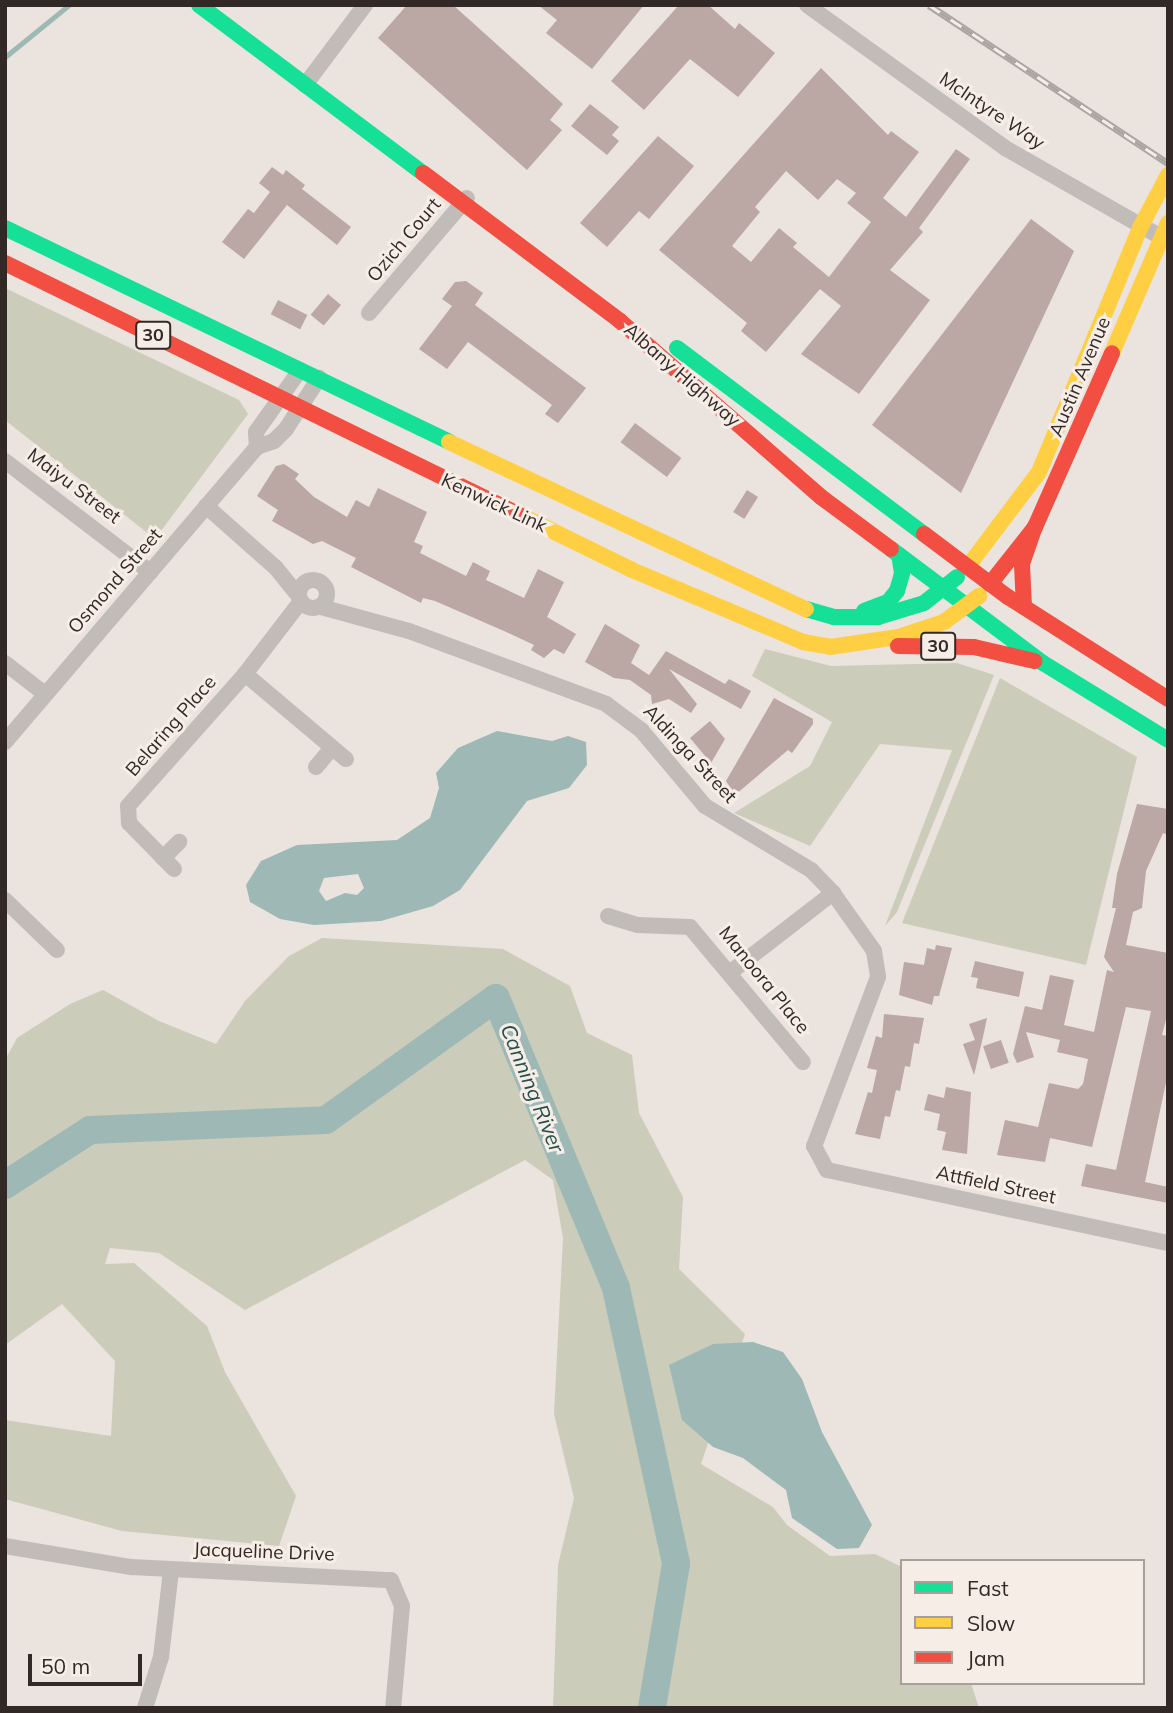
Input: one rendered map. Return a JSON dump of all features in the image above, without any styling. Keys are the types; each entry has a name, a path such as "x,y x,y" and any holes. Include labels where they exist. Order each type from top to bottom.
{"main road":[{"name":"Albany Highway","path":"199,5 309,79"},
{"name":"Albany Highway","path":"222,5 309,79 466,198 969,565 990,584 1168,698"},
{"name":"Austin Avenue","path":"969,565 1039,472 1140,228 1168,174"},
{"name":"Albany Highway","path":"466,198 620,321 821,497 1044,663 1168,740"},
{"name":"Kenwick Link","path":"5,228 738,579 834,617 858,620 901,613 945,589 969,565"},
{"name":"Austin Avenue","path":"990,584 1035,527 1165,230"},
{"name":"Kenwick Link","path":"5,263 710,606 803,642 830,647 898,638 944,622 967,607 990,584"},
{"path":"1024,607 1022,564 1035,527"},
{"path":"834,617 888,602 901,579 899,555"},
{"name":"30","path":"830,647 954,646 1044,663"}],"street":[{"path":"309,79 365,5"},
{"name":"McIntyre Way","path":"807,5 1005,148 1140,228 1165,230"},
{"name":"Ozich Court","path":"369,313 466,198"},
{"name":"Osmond Street","path":"257,447 256,432 300,370"},
{"name":"Osmond Street","path":"5,743 257,447 274,441 301,409 319,379"},
{"name":"Maiyu Street","path":"5,461 150,572"},
{"name":"Aldinga Street","path":"206,506 311,598 345,613 409,631 607,704 641,730 705,806 811,870 833,893 867,939 878,977 817,1135 814,1146 818,1160"},
{"name":"Belaring Place","path":"179,842 169,863 129,823 128,806 245,674 287,622 311,598"},
{"path":"5,663 45,694"},
{"path":"245,674 345,759"},
{"path":"316,767 332,748"},
{"path":"732,971 833,893"},
{"path":"5,900 57,950"},
{"name":"Manoora Place","path":"608,916 638,925 690,927 732,971 803,1062"},
{"name":"Attfield Street","path":"818,1160 842,1175 1168,1243"},
{"name":"Jacqueline Drive","path":"5,1546 171,1570 391,1580 402,1606 393,1708"},
{"path":"145,1708 161,1657 171,1570"}],"green space":[{"path":"5,288 239,400 248,414 155,539 5,420"},
{"path":"765,649 831,666 957,663 994,675 897,912 885,926 952,750 880,744 810,846 734,813 810,766 832,722 752,676"},
{"path":"1000,678 1137,757 1086,965 902,923"},
{"path":"322,938 503,949 570,986 587,1033 632,1055 639,1113 683,1197 679,1269 745,1334 701,1464 773,1507 787,1525 830,1556 875,1554 900,1566 900,1685 972,1685 979,1708 553,1708 558,1565 574,1498 554,1414 563,1238 553,1180 525,1160 245,1310 159,1253 110,1248 105,1264 134,1263 207,1326 225,1372 296,1496 279,1546 122,1531 5,1499 5,1420 111,1436 115,1361 62,1304 5,1345 5,1060 17,1038 70,1004 103,990 159,1021 216,1044 245,1001 289,956"}],"water":[{"path":"497,731 552,741 568,736 586,742 587,765 569,788 527,801 460,890 433,906 381,921 314,925 280,919 250,902 246,885 261,861 297,845 397,840 430,818 439,788 436,773 458,748","holes":["358,874 364,888 357,895 345,893 326,901 319,891 324,878"]},
{"path":"753,1342 783,1352 802,1379 822,1432 872,1525 859,1548 837,1549 792,1518 786,1490 743,1458 713,1447 682,1420 669,1365 713,1344"}],"building":[{"path":"407,5 453,5 563,104 550,120 562,130 527,170 378,38"},
{"path":"538,5 644,5 592,69 546,33 557,20"},
{"path":"679,5 708,5 735,29 739,23 775,53 738,97 690,59 644,110 611,81"},
{"path":"821,68 888,135 891,131 919,152 883,198 906,217 956,149 970,159 919,228 923,232 890,270 930,300 859,394 801,354 841,306 820,289 766,352 741,331 747,323 659,250","holes":["786,171 818,200 837,179 856,193 847,203 871,222 829,277 793,247 797,243 779,228 751,262 732,246 760,212 755,207"]},
{"path":"590,104 619,127 612,135 619,141 607,155 571,126"},
{"path":"658,136 694,166 649,219 639,211 607,247 580,223"},
{"path":"272,167 283,175 286,170 305,185 302,189 351,227 337,245 287,205 244,259 222,242 248,209 254,213 270,192 259,183"},
{"path":"1031,219 1074,251 961,493 872,425"},
{"path":"466,281 483,293 475,305 586,388 558,423 545,414 552,405 468,342 447,369 419,349 452,306 442,299 455,282"},
{"path":"328,294 341,305 324,326 311,315"},
{"path":"278,300 307,315 300,329 271,314"},
{"path":"635,423 681,458 667,477 621,442"},
{"path":"284,464 299,474 295,479 314,497 347,517 356,500 369,507 378,488 427,512 414,542 423,546 420,553 466,576 473,562 490,571 486,580 524,598 538,569 564,582 547,617 576,634 564,654 554,649 544,658 531,650 534,645 504,631 435,601 423,598 421,603 351,567 356,558 322,541 313,544 272,521 278,510 257,496 276,466"},
{"path":"747,490 758,497 744,519 733,512"},
{"path":"605,624 640,645 631,663 649,675 666,651 725,684 729,679 751,691 741,709 669,669 697,704 691,713 669,699 652,704 651,695 630,680 614,678 585,662"},
{"path":"774,698 813,719 813,724 792,753 788,750 735,795 726,781"},
{"path":"710,721 725,739 711,763 690,738"},
{"path":"1137,804 1168,809 1168,835 1163,833 1146,871 1142,908 1133,912 1126,945 1168,953 1168,1012 1162,1035 1168,1036 1168,1073 1145,1182 1168,1187 1168,1203 1081,1186 1086,1164 1116,1170 1151,1011 1126,1007 1092,1147 1050,1138 1045,1162 997,1155 1005,1120 1038,1127 1049,1083 1078,1089 1083,1084 1088,1059 1057,1052 1060,1040 1026,1032 1034,1057 1017,1063 1013,1054 1025,1006 1042,1010 1050,975 1074,980 1064,1025 1094,1032 1107,970 1114,972 1104,957 1116,908 1112,908 1117,874"},
{"path":"936,945 952,948 939,996 934,996 932,1005 899,995 904,962 924,965 927,948 935,950"},
{"path":"975,961 1024,972 1019,997 976,988 978,978 971,977"},
{"path":"884,1014 924,1018 919,1044 914,1043 910,1067 905,1066 900,1091 896,1090 890,1117 885,1116 880,1139 855,1134 868,1092 872,1093 877,1070 867,1068 876,1036 882,1038"},
{"path":"987,1018 974,1075 963,1044 975,1040 969,1024"},
{"path":"1001,1040 1009,1063 991,1069 983,1046"},
{"path":"946,1087 971,1092 967,1154 942,1150 946,1132 937,1130 940,1114 924,1110 928,1094 944,1098"}],"waterway":[{"path":"5,57 69,5"},
{"name":"Canning River","path":"5,1185 90,1130 326,1120 496,998 616,1288 676,1564 652,1708"}],"railway":[{"path":"929,5 1168,163"}],"traffic: fast":[{"path":"199,5 423,173"},
{"path":"5,228 449,442"},
{"path":"677,348 924,534"},
{"path":"891,549 1043,663 1168,740"},
{"path":"864,611 888,602 897,591 902,573 899,555"},
{"path":"806,609 834,617 878,617 924,603 957,577"}],"traffic: slow":[{"path":"969,565 1039,472 1140,228 1168,175"},
{"path":"1112,353 1168,223"},
{"path":"449,442 806,609"},
{"path":"524,517 632,570 803,642 830,647 898,637 944,622 979,596"}],"traffic: jam":[{"path":"423,173 620,321 821,497 891,549"},
{"path":"5,263 524,517"},
{"path":"990,584 1035,527 1112,353"},
{"path":"1024,607 1022,564 1035,527"},
{"path":"924,534 1008,597 1168,699"},
{"path":"898,646 974,647 1034,661"}]}
